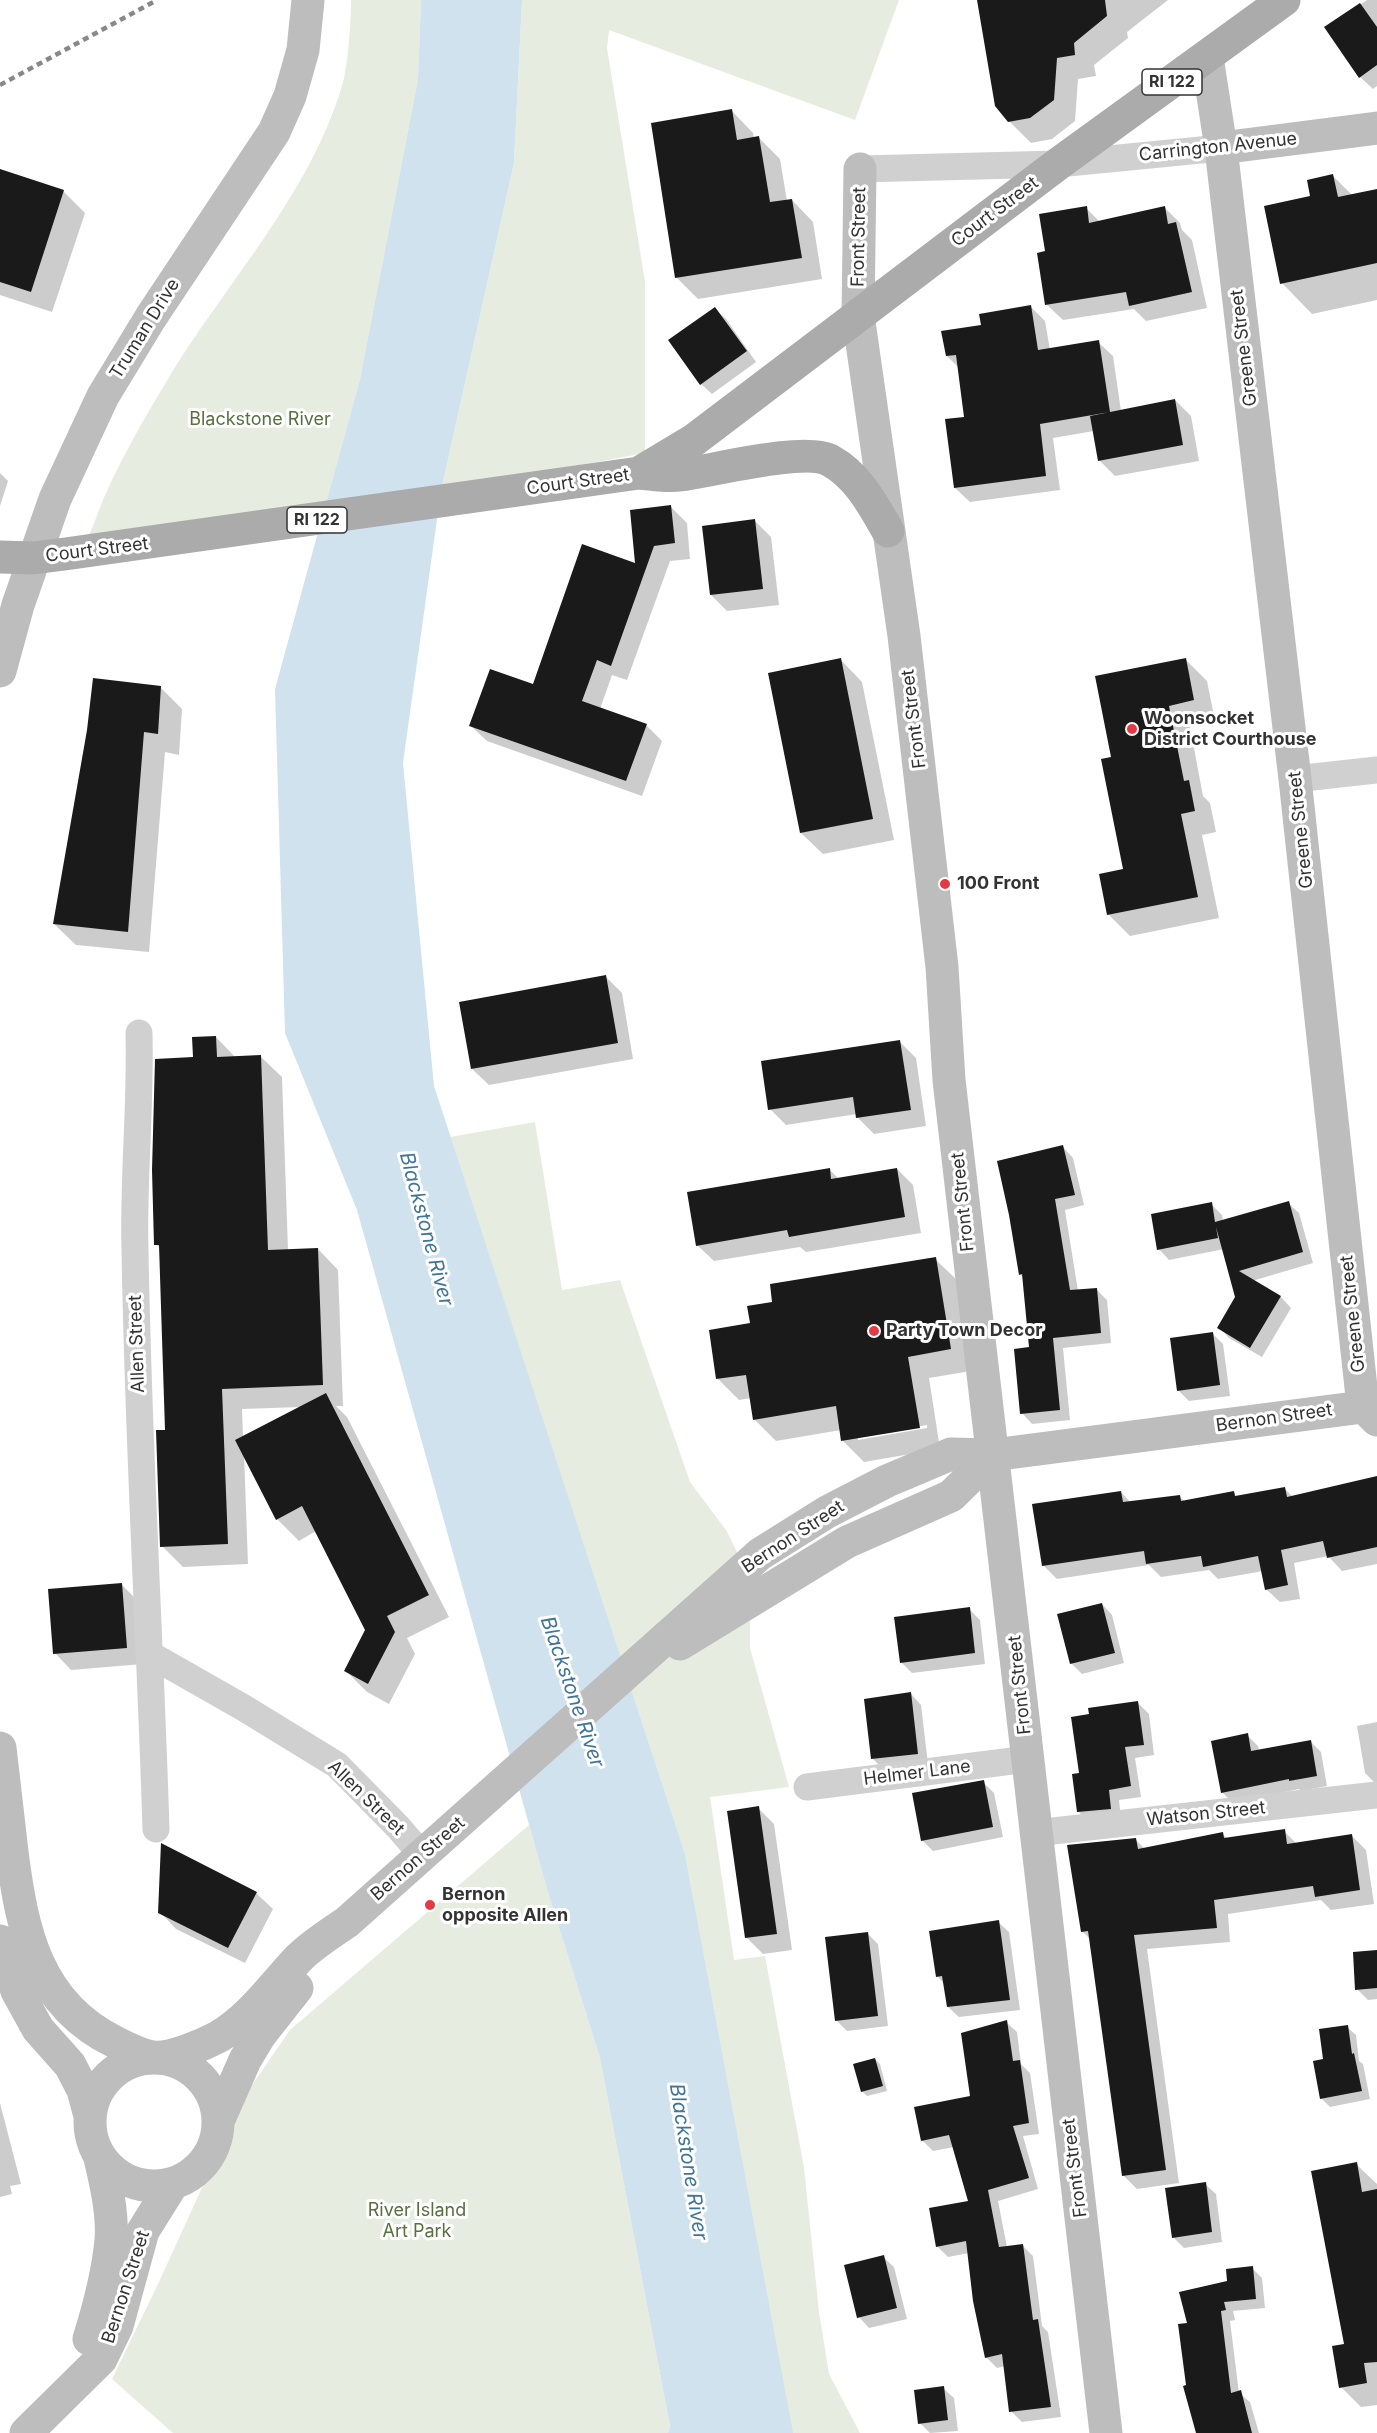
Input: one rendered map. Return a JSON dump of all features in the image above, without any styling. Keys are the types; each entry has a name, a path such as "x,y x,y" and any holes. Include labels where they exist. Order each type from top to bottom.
{"main road":[{"name":"Truman Drive","path":"0,671 18,605 55,499 103,396 151,317 274,132 290,96 303,50 308,0"},
{"name":"RI 122","path":"1058,164 1284,0"},
{"name":"Greene Street","path":"1206,57 1221,148 1372,1410"},
{"name":"Carrington Avenue","path":"1221,148 1377,128"},
{"name":"Court Street","path":"6,557 54,556 631,475 694,440 1058,164"},
{"name":"Front Street","path":"860,169 858,315 904,636 935,899 950,1080 1035,1833 1106,2433"},
{"path":"631,475 677,475 803,455 828,459 846,471 867,495 888,531"},
{"name":"Bernon Street","path":"156,2057 194,2049 219,2036 242,2019 302,1955 347,1922 736,1574 760,1554 808,1524 887,1480 951,1454 993,1455 1372,1410"},
{"name":"Bernon Street","path":"623,1677 758,1598 847,1542 951,1496 993,1455"},
{"path":"0,1748 19,1899 28,1938 44,1977 66,2007 83,2023 130,2050 172,2060 188,2067 202,2078 212,2092 219,2119 213,2148 197,2170 173,2183 150,2186 126,2180 100,2158 92,2138 90,2115 83,2090 70,2065 38,2029 20,1998 0,1941"},
{"name":"Bernon Street","path":"219,2119 245,2060 260,2035 347,1922"},
{"path":"90,2115 98,2092 114,2072 142,2058 156,2057"},
{"name":"Bernon Street","path":"72,2386 100,2301 111,2239 108,2198 100,2158"},
{"name":"Bernon Street","path":"26,2433 101,2359 117,2326 143,2231 173,2183"}],"street":[{"name":"Carrington Avenue","path":"1058,164 1221,148"},
{"name":"Front Street","path":"860,169 1058,164"},
{"path":"1295,779 1377,770"},
{"name":"Allen Street","path":"139,1033 135,1248 156,1829"},
{"name":"Allen Street","path":"151,1655 243,1707 337,1765 422,1855"},
{"name":"Helmer Lane","path":"807,1787 1028,1759"},
{"name":"Watson Street","path":"1035,1833 1377,1795"}],"green space":[{"name":"Blackstone River","path":"351,0 421,0 418,79 360,379 325,507 87,539 113,478 154,402 194,339 266,235 310,163 328,125 342,86 349,44"},
{"path":"522,0 899,0 855,120 609,30 607,48 645,282 645,453 441,491 514,163"},
{"path":"535,1122 562,1290 620,1280 690,1482 726,1530 750,1578 750,1648 789,1787 710,1797 734,1960 765,1956 804,2168 819,2312 829,2374 860,2433 792,2433 685,1854 450,1137"},
{"name":"River Island Art Park","path":"529,1825 600,2058 670,2426 668,2433 173,2433 112,2379 243,2098 290,2030"}],"water":[{"name":"Blackstone River","path":"421,0 522,0 514,163 441,491 403,763 434,1086 685,1854 793,2433 668,2433 670,2426 600,2058 547,1889 357,1210 285,1033 275,689 360,379 418,79"}],"building":[{"path":"977,0 1105,0 1107,16 1074,43 1075,55 1057,58 1054,100 1030,118 1008,122 995,106"},
{"path":"1360,3 1377,27 1377,65 1359,78 1324,27"},
{"path":"732,109 737,140 759,136 770,202 792,199 802,258 675,278 651,123"},
{"path":"0,169 64,190 31,292 0,282"},
{"path":"1333,174 1338,197 1377,189 1377,263 1280,284 1264,206 1310,196 1307,180"},
{"path":"1087,206 1089,223 1165,206 1168,224 1176,222 1192,292 1129,306 1126,292 1045,305 1037,253 1045,251 1039,214"},
{"path":"1031,305 1038,350 1099,340 1110,412 1040,424 1046,476 954,488 945,419 964,417 956,355 946,356 941,331 981,325 979,314"},
{"path":"715,307 747,351 700,385 668,340"},
{"path":"1175,399 1183,445 1098,461 1090,416"},
{"path":"671,505 675,543 654,546 611,666 597,660 582,701 647,724 626,781 469,726 490,669 533,684 582,544 635,563 630,510"},
{"path":"755,519 763,589 710,595 702,526"},
{"path":"841,658 873,819 800,833 768,673"},
{"path":"1186,658 1194,700 1169,706 1184,781 1189,780 1195,811 1181,814 1198,897 1107,915 1099,874 1123,869 1101,759 1111,757 1095,676"},
{"path":"93,678 161,686 158,734 144,732 128,932 53,924 87,730"},
{"path":"606,975 618,1043 471,1069 459,1002"},
{"path":"216,1036 217,1057 261,1055 268,1250 318,1248 323,1385 222,1389 228,1544 160,1547 156,1430 165,1430 159,1245 154,1245 152,1170 155,1059 193,1057 192,1037"},
{"path":"900,1040 911,1110 856,1118 853,1097 768,1110 761,1061"},
{"path":"1063,1145 1075,1195 1055,1199 1070,1290 1097,1288 1101,1333 1053,1338 1060,1410 1020,1414 1014,1349 1029,1347 1022,1274 1019,1275 997,1161"},
{"path":"830,1168 831,1179 897,1168 905,1217 789,1237 787,1230 696,1246 687,1192"},
{"path":"1289,1201 1303,1252 1239,1271 1281,1296 1250,1348 1217,1328 1235,1297 1216,1227 1218,1238 1157,1250 1151,1214 1212,1202 1215,1222"},
{"path":"936,1257 951,1349 908,1357 920,1428 841,1441 836,1406 753,1420 746,1375 716,1379 709,1330 750,1323 747,1306 772,1302 770,1284"},
{"path":"1213,1332 1220,1385 1177,1391 1170,1338"},
{"path":"326,1393 429,1595 387,1616 395,1632 368,1684 344,1671 365,1630 302,1506 276,1520 235,1440"},
{"path":"1377,1476 1377,1547 1327,1558 1323,1541 1281,1550 1288,1585 1265,1590 1258,1556 1203,1567 1201,1556 1146,1564 1144,1551 1042,1566 1032,1504 1121,1491 1123,1502 1180,1495 1181,1501 1234,1491 1235,1496 1285,1487 1287,1497"},
{"path":"122,1583 127,1648 53,1654 48,1589"},
{"path":"1102,1603 1115,1653 1070,1664 1057,1614"},
{"path":"970,1607 975,1653 900,1663 894,1617"},
{"path":"911,1692 918,1754 871,1759 864,1699"},
{"path":"1138,1701 1144,1745 1125,1747 1131,1786 1109,1790 1111,1809 1077,1812 1072,1774 1079,1773 1071,1717 1089,1714 1088,1708"},
{"path":"1248,1733 1251,1751 1311,1740 1317,1776 1289,1781 1289,1779 1221,1793 1211,1741"},
{"path":"984,1780 993,1827 921,1841 912,1793"},
{"path":"759,1806 777,1934 745,1938 727,1811"},
{"path":"1285,1829 1287,1844 1352,1834 1360,1890 1315,1897 1313,1886 1214,1900 1217,1928 1134,1935 1166,2170 1122,2176 1088,1931 1081,1932 1067,1845 1136,1838 1138,1849 1223,1832 1224,1838"},
{"path":"161,1843 257,1892 228,1948 158,1913"},
{"path":"999,1920 1010,2000 947,2007 942,1976 936,1977 929,1931"},
{"path":"868,1932 878,2016 835,2021 825,1937"},
{"path":"1377,1950 1377,1988 1355,1990 1353,1952"},
{"path":"1007,2020 1013,2061 1020,2060 1029,2123 1013,2126 1029,2178 988,2190 999,2247 1023,2244 1033,2320 1038,2319 1051,2407 1009,2412 1002,2354 985,2358 973,2301 966,2241 936,2247 929,2208 968,2201 949,2135 921,2141 914,2107 970,2096 961,2033"},
{"path":"1348,2025 1352,2054 1354,2053 1362,2091 1320,2099 1313,2061 1323,2059 1319,2029"},
{"path":"875,2058 883,2086 861,2092 853,2064"},
{"path":"1357,2162 1362,2192 1377,2189 1377,2362 1364,2363 1367,2383 1339,2388 1332,2346 1344,2344 1311,2171"},
{"path":"1206,2182 1212,2232 1172,2238 1165,2188"},
{"path":"884,2255 897,2308 857,2318 844,2265"},
{"path":"1253,2266 1256,2299 1224,2302 1226,2310 1221,2311 1231,2393 1241,2390 1252,2433 1196,2433 1183,2386 1186,2385 1178,2324 1187,2323 1179,2292 1227,2281 1226,2269"},
{"path":"944,2386 948,2420 918,2424 914,2390"}],"railway":[{"path":"0,85 157,0"}],"place":[{"name":"Woonsocket District Courthouse","path":"1132,729"},
{"name":"100 Front","path":"945,884"},
{"name":"Party Town Decor","path":"874,1331"},
{"name":"Bernon opposite Allen","path":"430,1905"}]}
